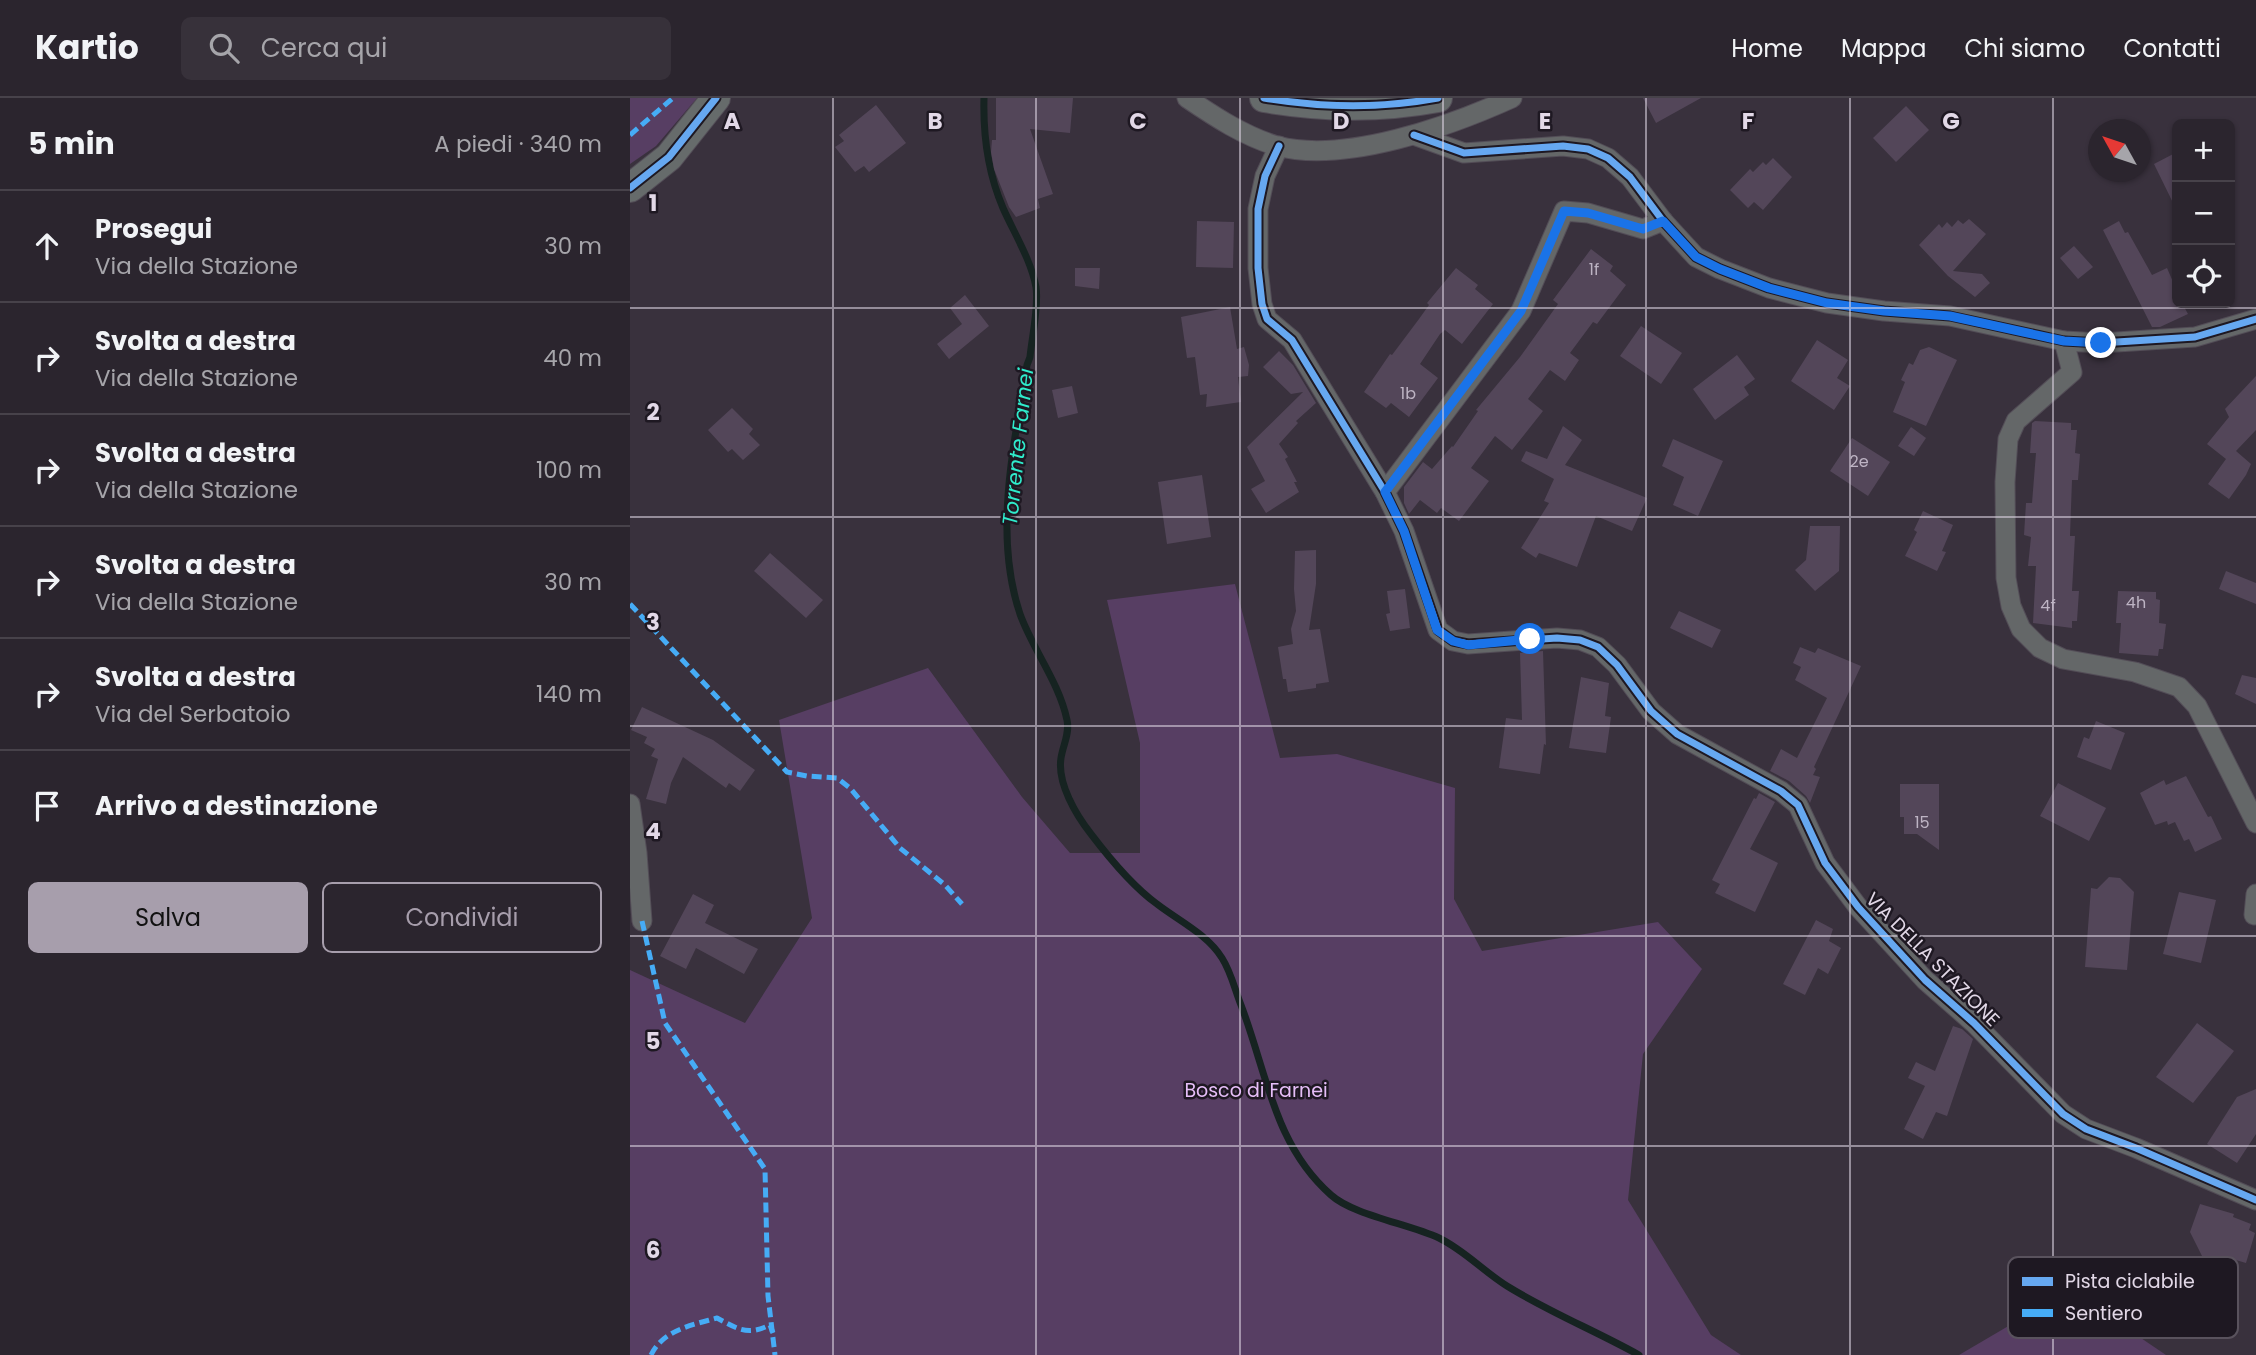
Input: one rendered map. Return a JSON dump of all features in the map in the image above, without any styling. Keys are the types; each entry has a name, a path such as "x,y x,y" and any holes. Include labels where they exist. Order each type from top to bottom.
{"main road":[{"path":"630,188 669,157 716,98"},
{"path":"1264,98 1308,106 1370,107 1438,98"}],"street":[{"path":"1187,98 1245,135 1279,146 1317,151 1356,147 1414,135 1466,118 1512,98"},
{"path":"1414,135 1464,153 1563,146 1588,149 1608,158 1630,177 1663,221 1696,257 1769,288 1827,303 1979,321 2064,341 2101,343 2195,337 2256,319"},
{"name":"VIA DELLA STAZIONE","path":"1279,146 1265,176 1258,209 1258,268 1262,304 1267,319 1292,340 1385,492 1404,531 1437,630 1453,641 1468,645 1557,638 1580,640 1598,647 1616,665 1651,711 1677,734 1781,791 1798,805 1825,863 1858,907 1925,980 1974,1023 2063,1114 2086,1129 2256,1200"},
{"path":"1385,492 1521,311 1564,211 1588,213 1643,229 1663,221"},
{"path":"2064,341 2072,372 2016,421 2008,439 2005,482 2006,578 2011,606 2021,629 2039,648 2063,659 2135,672 2179,687 2197,706 2256,823"},
{"path":"630,804 642,921"},
{"path":"2254,915 2256,894"}],"green space":[{"path":"630,98 697,98 656,146 630,164"},
{"name":"Bosco di Farnei","path":"1235,584 1280,758 1337,754 1455,788 1454,899 1482,951 1658,922 1702,969 1643,1054 1628,1200 1711,1335 1741,1355 630,1355 630,970 745,1023 812,918 779,720 928,668 1022,797 1070,853 1140,853 1140,743 1107,600"},
{"path":"2008,1326 2008,1338 2141,1338 2166,1355 1959,1355"}],"building":[{"path":"996,98 1073,98 1070,133 1030,129 1053,194 1038,199 1040,208 1016,217 1009,207 994,169 991,152 992,140 996,140"},
{"path":"1643,98 1701,98 1656,123"},
{"path":"876,105 906,143 869,172 864,166 855,172 835,147 844,141 839,135"},
{"path":"1906,106 1929,130 1896,162 1873,138"},
{"path":"2172,155 2172,201 2154,164"},
{"path":"1773,158 1792,177 1763,210 1754,202 1748,208 1730,190 1750,169 1753,172 1763,162 1766,165"},
{"path":"1969,219 1986,234 1953,271 1982,274 1990,283 1975,297 1948,276 1919,245 1939,224 1942,228 1947,222 1952,227 1958,220 1963,224"},
{"path":"1197,221 1234,222 1233,268 1196,267"},
{"path":"2119,221 2152,275 2167,268 2172,280 2172,308 2185,308 2188,314 2160,327 2152,327 2103,230"},
{"path":"2074,246 2093,267 2078,279 2060,258"},
{"path":"1591,249 1613,266 1610,271 1626,285 1597,324 1593,322 1570,353 1579,360 1565,381 1550,370 1528,399 1543,411 1512,450 1495,436 1471,468 1489,481 1459,521 1441,508 1437,513 1420,500 1409,514 1404,503 1404,487 1423,462 1432,469 1453,447 1478,411 1476,410 1520,357 1558,304 1553,300"},
{"path":"1075,268 1100,268 1099,289 1075,286"},
{"path":"1456,268 1478,285 1475,289 1493,304 1462,344 1445,330 1440,334 1420,364 1438,378 1409,417 1391,403 1386,408 1364,392 1429,305 1427,303"},
{"path":"965,295 989,326 949,359 937,344 962,324 950,308"},
{"path":"1230,307 1237,349 1244,347 1249,365 1248,376 1238,377 1241,402 1206,407 1207,394 1200,395 1195,357 1187,358 1181,317"},
{"path":"1641,326 1682,353 1661,384 1620,356"},
{"path":"1817,340 1848,360 1837,378 1850,386 1834,410 1791,381"},
{"path":"1929,347 1957,360 1926,426 1893,412 1905,382 1901,380 1909,363 1913,365 1920,350"},
{"path":"1279,351 1293,365 1316,403 1296,421 1298,423 1279,444 1288,457 1285,459 1299,492 1266,513 1251,489 1265,481 1247,447 1303,392 1291,394 1263,367"},
{"path":"1737,355 1755,379 1744,387 1749,395 1715,420 1693,389"},
{"path":"2256,376 2256,430 2236,451 2251,464 2229,499 2208,484 2226,459 2207,444 2229,417 2225,409"},
{"path":"1072,386 1078,413 1058,418 1052,390"},
{"path":"732,408 753,429 749,434 760,445 743,460 732,449 728,452 708,430"},
{"path":"2032,423 2071,423 2071,430 2077,430 2075,453 2080,454 2078,480 2072,480 2070,536 2075,536 2072,591 2079,591 2077,621 2072,621 2072,628 2033,623 2036,566 2028,566 2031,537 2024,535 2026,503 2032,503 2036,453 2030,453"},
{"path":"1563,426 1582,440 1565,465 1647,498 1632,531 1596,516 1577,567 1539,553 1536,558 1521,548 1549,503 1544,501 1554,479 1521,461 1526,451 1547,459"},
{"path":"1911,427 1926,438 1914,456 1898,446"},
{"path":"1852,438 1890,462 1868,496 1830,471"},
{"path":"1673,439 1723,461 1698,516 1673,505 1684,477 1662,466"},
{"path":"1202,475 1211,537 1167,544 1158,482"},
{"path":"1923,511 1953,525 1942,551 1946,552 1937,571 1905,556 1917,532 1914,530"},
{"path":"1810,526 1840,526 1839,571 1815,591 1795,570 1806,560"},
{"path":"1316,550 1316,584 1309,630 1320,629 1329,682 1316,684 1316,688 1288,692 1278,647 1293,644 1291,629 1296,611 1295,551"},
{"path":"770,553 823,600 806,618 754,571"},
{"path":"2226,571 2256,583 2256,604 2219,589"},
{"path":"1405,589 1410,628 1390,631 1386,614 1390,613 1387,591"},
{"path":"2118,591 2156,592 2156,599 2160,600 2159,623 2166,624 2163,649 2159,649 2158,656 2119,653 2121,623 2116,623"},
{"path":"1679,611 1721,630 1712,648 1670,628"},
{"path":"1800,647 1815,653 1818,648 1861,666 1814,767 1816,769 1813,775 1820,777 1810,803 1789,781 1770,771 1781,749 1797,758 1827,698 1795,680 1801,667 1793,663"},
{"path":"1543,651 1546,745 1544,744 1540,774 1499,768 1506,718 1522,720 1520,653"},
{"path":"2242,675 2256,678 2256,704 2235,694"},
{"path":"1581,677 1609,683 1605,716 1611,717 1606,753 1569,748"},
{"path":"642,707 713,740 755,770 740,791 729,783 726,788 683,757 671,783 666,804 646,799 658,759 651,756 655,749 644,743 647,737 631,730"},
{"path":"2096,721 2125,733 2111,770 2077,757 2084,737 2089,739"},
{"path":"2186,776 2222,839 2195,852 2189,839 2184,841 2175,822 2168,825 2167,821 2155,825 2140,793 2164,780 2166,785"},
{"path":"2058,783 2106,808 2089,841 2040,816"},
{"path":"1900,784 1939,784 1939,850 1917,834 1904,834 1904,817 1900,817"},
{"path":"1759,793 1775,802 1750,849 1778,863 1755,912 1715,893 1720,884 1712,880"},
{"path":"2109,877 2120,878 2134,892 2127,970 2085,967 2091,888 2097,889"},
{"path":"2179,892 2216,900 2201,963 2163,954"},
{"path":"693,894 714,905 705,923 758,949 744,974 696,948 686,969 660,956"},
{"path":"1816,920 1833,929 1829,941 1841,948 1828,974 1818,968 1805,995 1783,984"},
{"path":"2197,1023 2234,1051 2193,1103 2156,1077"},
{"path":"1953,1026 1962,1029 1973,1039 1947,1116 1936,1112 1923,1139 1904,1129 1925,1086 1908,1078 1916,1062 1935,1071"},
{"path":"2256,1089 2256,1134 2237,1163 2207,1144 2237,1097"},
{"path":"2200,1204 2234,1214 2233,1217 2251,1224 2249,1230 2255,1233 2246,1263 2238,1261 2238,1257 2202,1257 2190,1232"}],"waterway":[{"name":"Torrente Farnei","path":"984,98 984,126 990,168 1003,208 1030,267 1037,295 1030,357 1008,490 1008,552 1020,614 1058,692 1067,720 1068,730 1061,768 1065,788 1074,808 1098,843 1130,881 1201,935 1222,958 1233,981 1284,1131 1312,1175 1331,1195 1367,1214 1439,1238 1523,1295 1639,1355"}],"marked path":[{"path":"630,135 673,98"},
{"path":"630,604 787,772 837,778 850,788 900,848 945,885 962,904"},
{"path":"642,921 665,1023 765,1169 768,1296 775,1355"},
{"path":"651,1355 671,1334 717,1318 749,1331 770,1325 773,1333"}],"cycle path":[{"path":"630,188 669,157 716,98"},
{"path":"1264,98 1351,106 1438,98"},
{"path":"1414,135 1464,153 1563,146 1588,149 1608,158 1630,177 1663,221 1696,257 1769,288 1827,303 1950,316 2064,341 2101,343 2195,337 2256,319"},
{"path":"1279,146 1265,176 1258,209 1258,268 1262,304 1267,319 1292,340 1385,492 1404,531 1438,630 1453,641 1468,644 1557,638 1580,640 1598,647 1617,665 1651,711 1677,734 1781,791 1798,805 1825,863 1858,907 1925,980 1974,1023 2063,1114 2086,1129 2256,1200"}],"route":[{"path":"1530,639 1468,645 1453,641 1437,630 1404,531 1385,492 1521,311 1564,211 1588,213 1643,229 1663,221 1696,257 1769,288 1827,303 1950,316 2064,341 2101,343"}]}
